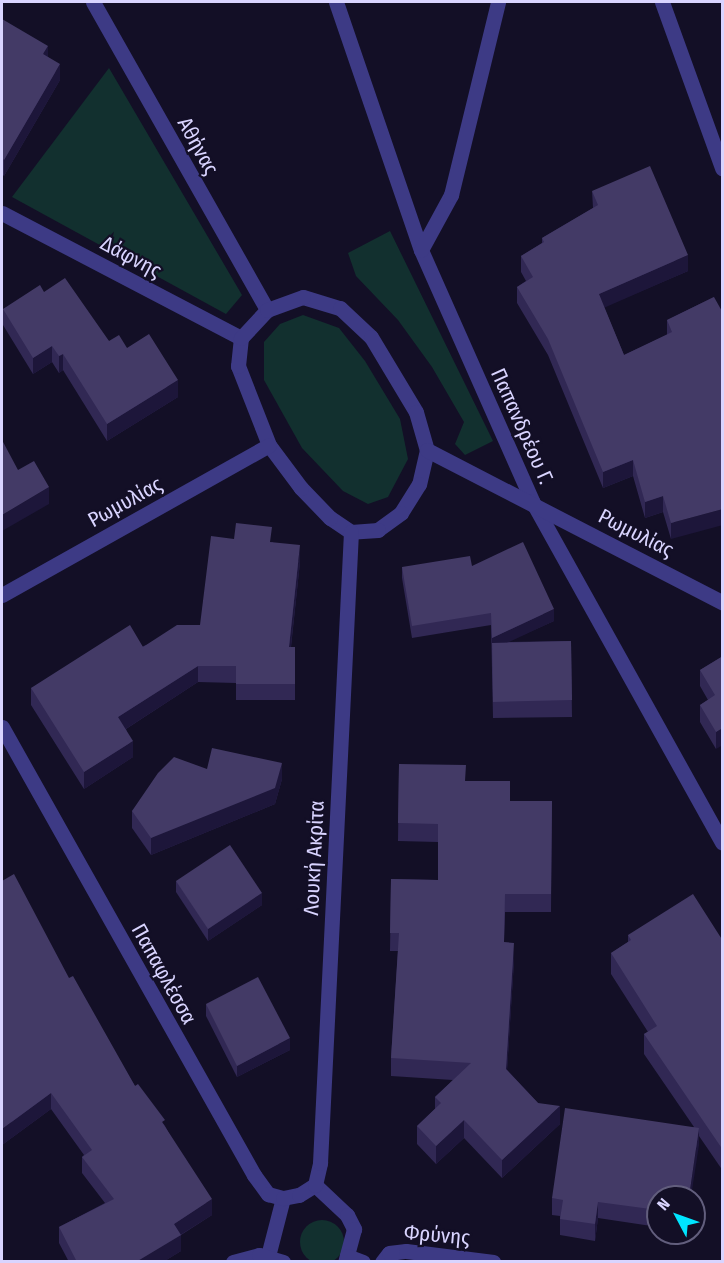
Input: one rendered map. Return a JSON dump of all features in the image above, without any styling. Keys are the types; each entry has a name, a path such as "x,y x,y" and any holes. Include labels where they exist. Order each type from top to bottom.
{"street":[{"name":"Αθήνας","path":"93,2 267,310"},
{"name":"Παπανδρέου Γ.","path":"336,2 421,250 532,501 723,843"},
{"path":"421,250 451,195 498,2"},
{"path":"662,2 723,168"},
{"name":"Δάφνης","path":"2,213 241,338"},
{"path":"303,297 340,308 371,337 416,412 427,450 419,484 401,513 378,530 351,532 330,518 301,488 269,445 238,366 241,338 267,310 303,297"},
{"name":"Ρωμυλίας","path":"2,595 269,445"},
{"name":"Ρωμυλίας","path":"427,450 532,501 723,602"},
{"name":"Λουκή Ακρίτα","path":"315,1185 320,1163 351,532"},
{"name":"Παπαφλέσσα","path":"2,727 254,1175 268,1194 283,1198"},
{"path":"268,1256 283,1198 299,1196 315,1185 347,1215 354,1229 346,1259 363,1262"},
{"name":"Φρύνης","path":"382,1262 389,1254 406,1251 493,1262"},
{"path":"233,1262 268,1256 283,1262"}],"green space":[{"path":"109,68 242,295 226,314 12,197"},
{"path":"390,231 493,441 465,455 455,444 464,422 432,367 398,320 356,276 348,253"},
{"path":"303,315 339,328 365,361 400,419 408,459 388,497 368,504 343,491 302,448 264,380 264,342 280,324"},
{"path":"322,1220 337,1227 344,1242 337,1257 322,1264 307,1257 300,1242 307,1227"}],"building":[{"path":"2,19 48,46 43,54 60,64 4,160 2,158"},
{"path":"650,166 688,255 599,294 624,355 672,332 667,320 714,297 723,313 723,509 671,523 663,496 645,502 633,460 603,472 548,339 517,287 533,277 521,256 544,242 542,238 598,205 592,191"},
{"path":"65,278 109,341 119,335 127,348 149,334 178,380 107,424 63,354 59,356 52,346 33,358 3,309 40,285 44,292"},
{"path":"2,440 18,470 34,461 49,487 2,515"},
{"path":"236,523 272,527 270,542 300,545 289,647 295,647 295,684 236,684 236,666 198,666 118,717 133,741 84,772 31,688 130,625 143,647 177,625 200,625 211,536 234,539"},
{"path":"523,542 554,609 492,638 491,613 412,626 402,567 470,556 472,566"},
{"path":"571,641 572,700 493,702 492,643"},
{"path":"723,656 723,728 716,732 700,705 715,695 700,670"},
{"path":"212,748 282,763 275,788 151,838 132,811 158,773 174,757 207,769"},
{"path":"399,764 466,765 465,781 510,781 510,801 552,801 551,894 505,894 504,942 514,943 506,1069 538,1103 560,1106 502,1160 464,1120 436,1146 417,1126 441,1103 435,1097 471,1063 391,1058 399,933 390,933 391,879 438,880 438,824 398,823"},
{"path":"230,845 262,893 208,929 176,881"},
{"path":"14,874 69,978 73,976 135,1086 138,1084 165,1120 162,1122 212,1199 174,1224 181,1235 136,1262 77,1262 59,1227 114,1199 82,1157 92,1150 51,1093 2,1129 2,881"},
{"path":"693,894 723,941 723,1150 644,1034 657,1026 611,953 631,940 628,935"},
{"path":"258,977 290,1038 237,1066 206,1004"},
{"path":"565,1108 699,1128 691,1185 646,1185 646,1208 598,1202 595,1224 560,1219 563,1200 552,1198"}]}
